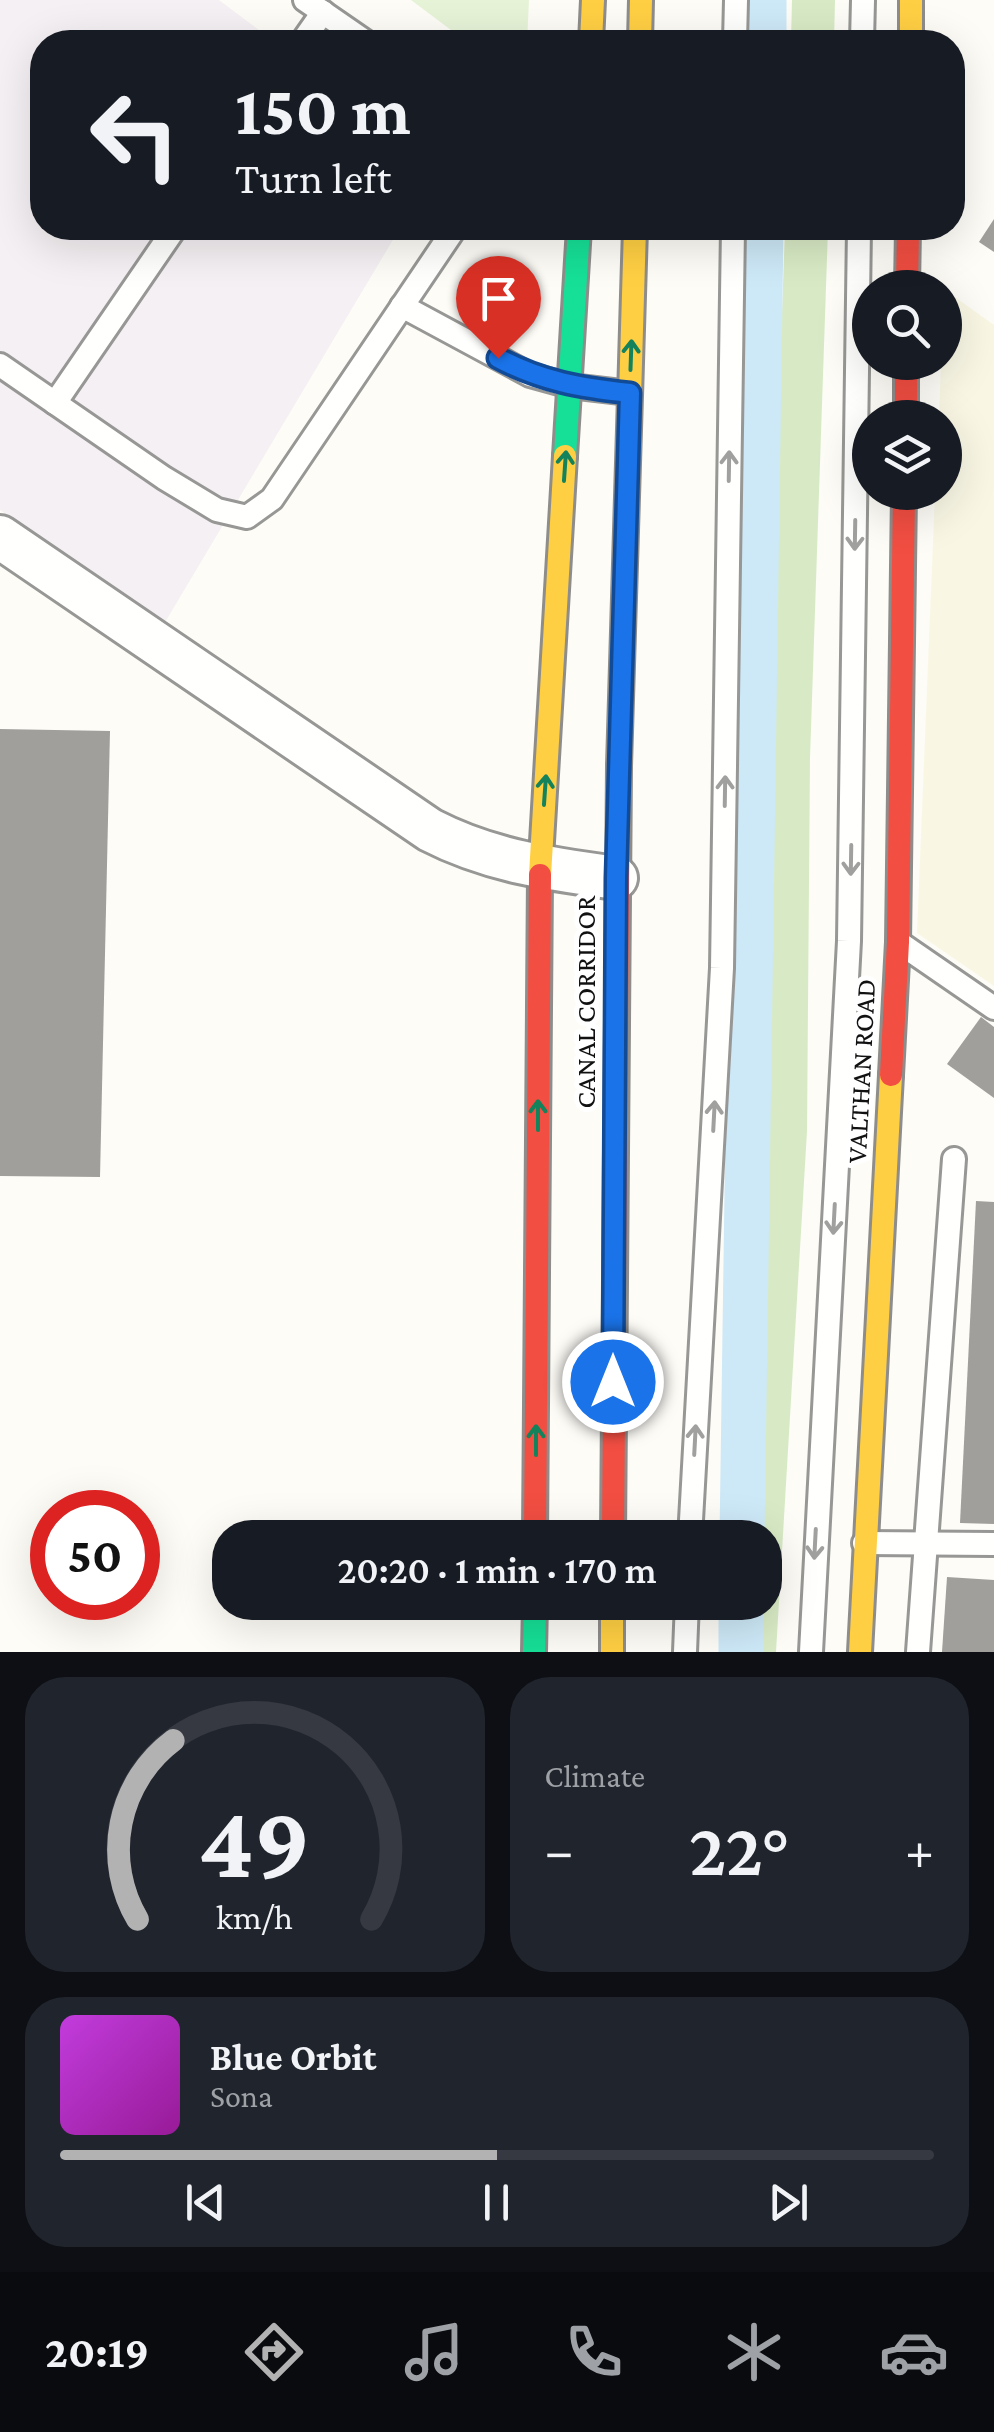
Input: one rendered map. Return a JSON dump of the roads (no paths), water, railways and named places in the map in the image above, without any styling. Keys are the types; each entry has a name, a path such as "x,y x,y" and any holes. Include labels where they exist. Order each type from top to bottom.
{"main road":[{"path":"592,30 593,0"},
{"path":"641,30 642,0"},
{"path":"911,30 912,0"},
{"path":"535,1520 540,867 578,240"},
{"name":"CANAL CORRIDOR","path":"612,1520 616,878 634,240"},
{"path":"907,270 908,240"},
{"name":"VALTHAN ROAD","path":"860,1652 898,942 904,510"},
{"path":"534,1652 535,1620"},
{"path":"612,1620 612,1652"}],"street":[{"path":"0,537 430,830 465,848 540,867 616,878"}],"lane":[{"path":"735,30 736,0"},
{"path":"862,30 863,0"},
{"path":"306,30 314,6 349,30"},
{"path":"55,403 167,240"},
{"path":"0,365 164,478 217,510 247,518 272,499 446,240"},
{"path":"691,1520 722,968 733,240"},
{"path":"811,1652 849,942 860,240"},
{"path":"402,306 530,375 570,386 630,393"},
{"path":"898,942 994,1008"},
{"path":"918,1652 954,1159"},
{"path":"864,1543 994,1544"},
{"path":"685,1652 686,1620"}],"waterway":[{"path":"764,0 764,30"},
{"path":"742,1520 761,240"},
{"path":"741,1620 741,1652"}]}
